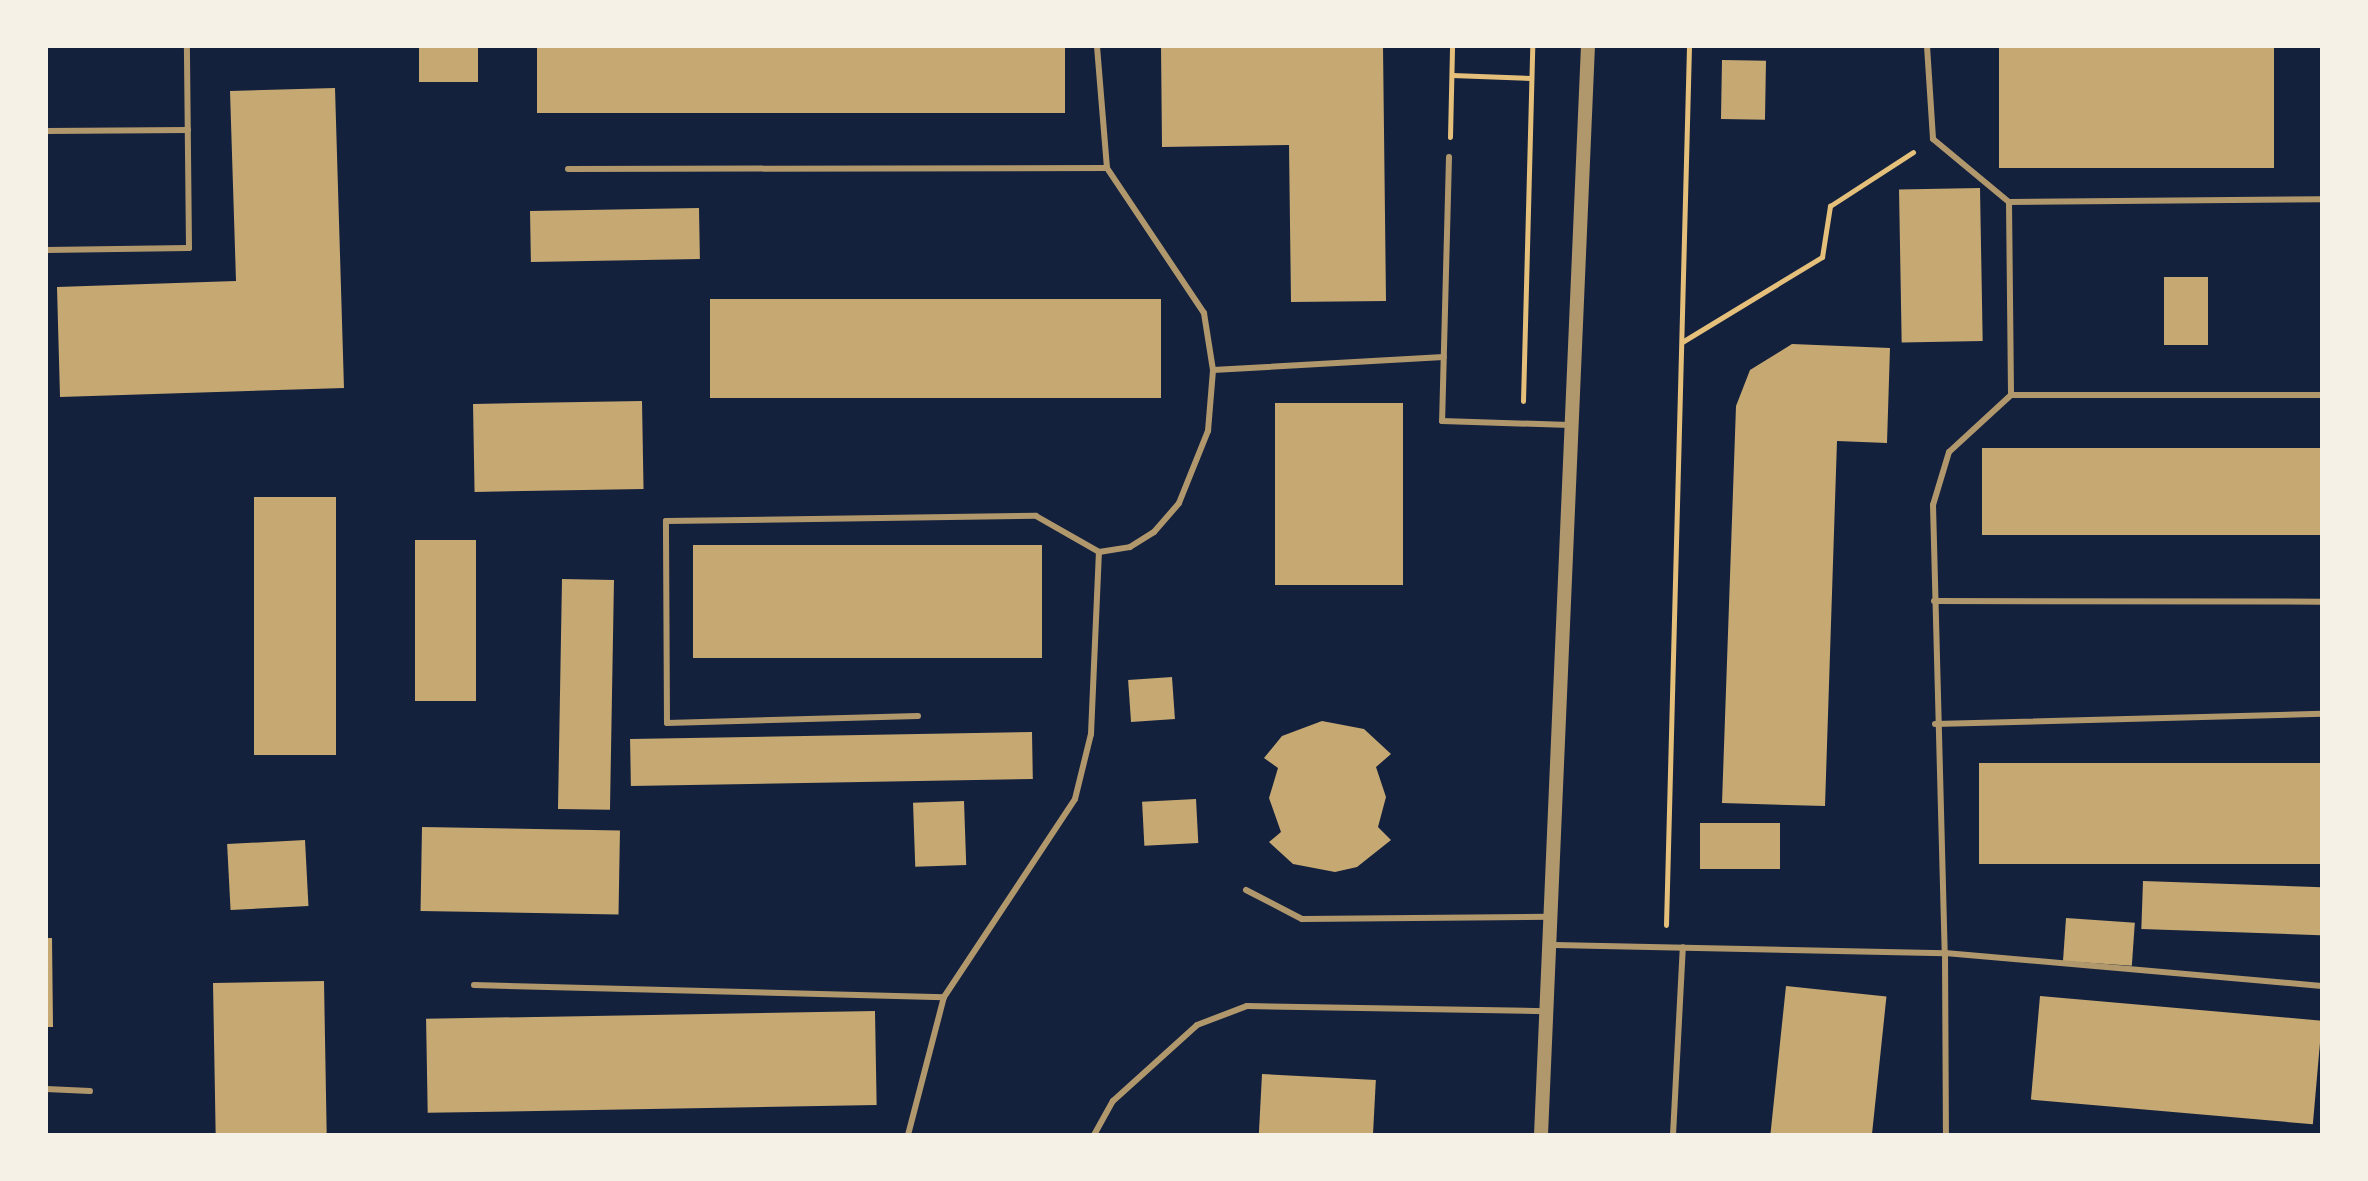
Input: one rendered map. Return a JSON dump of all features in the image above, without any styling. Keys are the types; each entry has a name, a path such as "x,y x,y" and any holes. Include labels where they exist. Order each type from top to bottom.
{"street":[{"path":"1541,1135 1555,945 1553,917 1588,46"}],"lane":[{"path":"46,250 189,248 187,46"},
{"path":"918,716 667,723 666,521 1036,516 1099,552 1130,547 1154,532 1179,503 1208,431 1213,370 1204,313 1107,168 1097,46"},
{"path":"1927,46 1933,139 2009,202 2322,199"},
{"path":"46,131 188,130"},
{"path":"1449,157 1442,421 1573,425"},
{"path":"568,169 1107,168"},
{"path":"2009,202 2011,395"},
{"path":"1213,370 1444,357"},
{"path":"1946,1135 1945,953 1935,724 1934,601 1937,477 1949,452 2011,395 2322,395"},
{"path":"908,1135 944,997 1075,799 1091,734 1099,552"},
{"path":"1934,601 2322,602"},
{"path":"1935,724 2322,714"},
{"path":"1246,890 1302,919 1553,917"},
{"path":"1555,945 1945,953 2322,986"},
{"path":"1673,1135 1683,947"},
{"path":"474,985 944,997"},
{"path":"1094,1135 1113,1101 1197,1025 1247,1006 1550,1011"},
{"path":"46,1089 90,1091"}],"path":[{"path":"1449,157 1452,46"},
{"path":"1522,423 1532,46"},
{"path":"1665,947 1689,46"},
{"path":"1452,75 1531,78"},
{"path":"1681,342 1822,257 1830,206 1933,139"}],"building":[{"path":"419,46 478,46 478,82 419,82"},
{"path":"537,46 1065,46 1065,113 537,113"},
{"path":"1161,46 1383,46 1386,301 1291,302 1289,145 1162,147"},
{"path":"1999,46 2274,46 2274,168 1999,168"},
{"path":"1722,60 1766,61 1765,120 1721,119"},
{"path":"335,88 344,388 60,397 57,287 236,281 230,91"},
{"path":"1980,188 1983,341 1902,342 1899,189"},
{"path":"699,208 700,259 531,262 530,211"},
{"path":"2164,277 2208,277 2208,345 2164,345"},
{"path":"710,299 1161,299 1161,398 710,398"},
{"path":"1792,344 1890,348 1887,443 1837,441 1825,806 1722,803 1736,406 1750,370"},
{"path":"642,401 644,489 475,492 473,404"},
{"path":"1275,403 1403,403 1403,585 1275,585"},
{"path":"1982,448 2322,448 2322,535 1982,535"},
{"path":"254,497 336,497 336,755 254,755"},
{"path":"415,540 476,540 476,701 415,701"},
{"path":"693,545 1042,545 1042,658 693,658"},
{"path":"562,579 614,580 610,810 558,809"},
{"path":"1172,677 1175,719 1131,722 1128,680"},
{"path":"1322,721 1364,729 1391,754 1376,767 1386,797 1378,827 1391,840 1357,867 1335,872 1293,864 1269,842 1281,832 1269,798 1278,768 1264,758 1282,736"},
{"path":"1032,732 1033,779 631,786 630,739"},
{"path":"1979,763 2322,763 2322,864 1979,864"},
{"path":"1196,799 1198,843 1144,846 1142,802"},
{"path":"964,801 966,865 915,867 913,803"},
{"path":"1700,823 1780,823 1780,869 1700,869"},
{"path":"422,827 620,830 619,914 421,911"},
{"path":"305,840 308,906 231,910 227,844"},
{"path":"2143,881 2322,887 2320,935 2141,929"},
{"path":"2066,918 2135,923 2132,966 2063,961"},
{"path":"46,938 52,938 53,1027 46,1027"},
{"path":"324,981 327,1135 216,1135 213,983"},
{"path":"1786,986 1886,997 1872,1135 1770,1135"},
{"path":"2040,996 2322,1021 2313,1124 2031,1100"},
{"path":"875,1011 877,1105 428,1113 426,1019"},
{"path":"1262,1074 1376,1080 1373,1135 1259,1135"}]}
